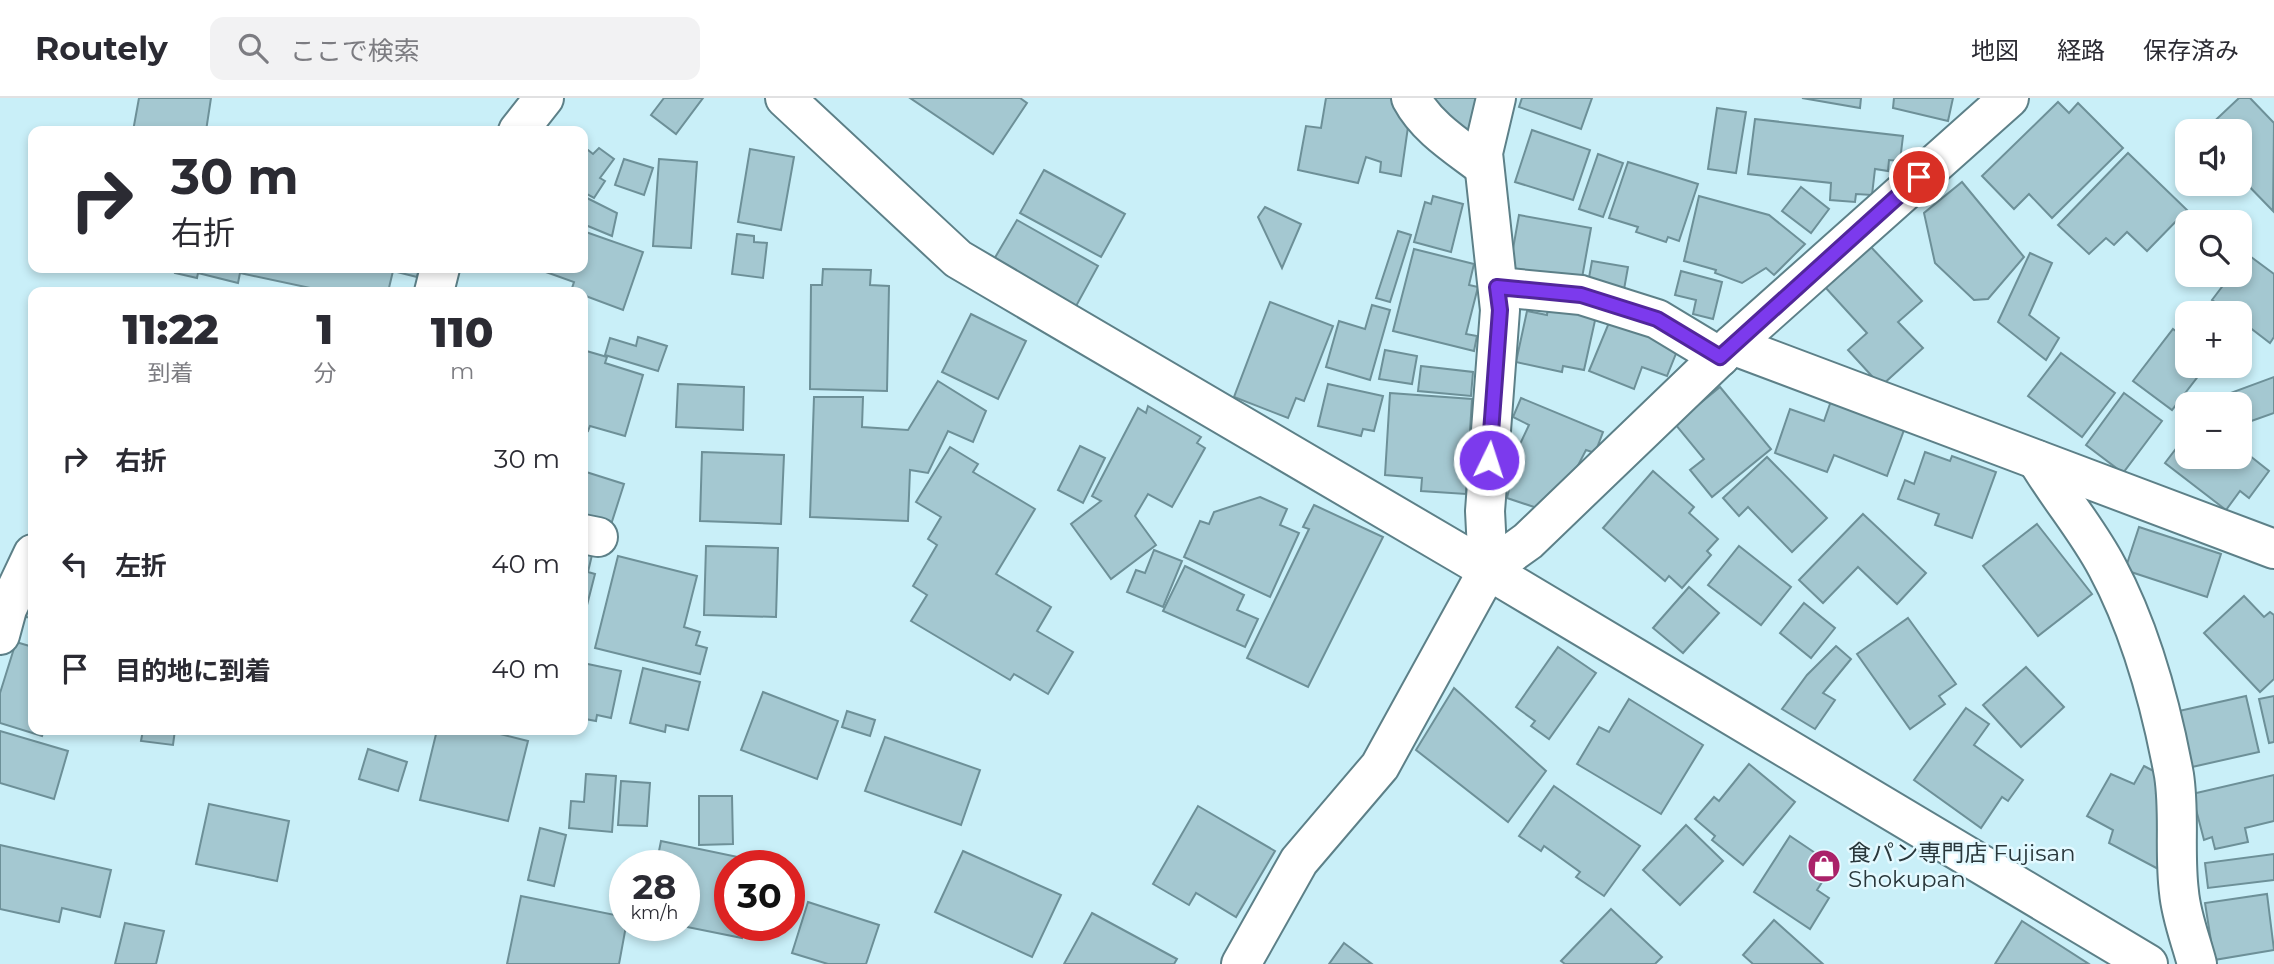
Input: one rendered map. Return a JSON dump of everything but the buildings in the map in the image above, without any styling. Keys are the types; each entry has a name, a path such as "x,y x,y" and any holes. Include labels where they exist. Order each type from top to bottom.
{"street":[{"path":"522,126 544,98"},
{"path":"785,98 958,259 1488,569 2148,964"},
{"path":"1411,98 1418,112 1437,130 1483,166"},
{"path":"1488,569 1485,511 1500,310 1483,153 1496,98"},
{"path":"1241,964 1298,861 1380,766 1488,569 1528,541 1988,106"},
{"path":"1497,287 1581,295 1657,319 1726,351 2037,460 2274,550"},
{"path":"2037,460 2061,500 2091,539 2129,614 2162,720 2174,776 2179,827 2179,892 2197,964"},
{"path":"0,635 7,609 28,565"}],"place":[{"name":"食パン専門店 Fujisan Shokupan","path":"1824,866"}],"route":[{"path":"1489,460 1500,310 1497,287 1581,295 1657,319 1720,357 1919,177"}]}
